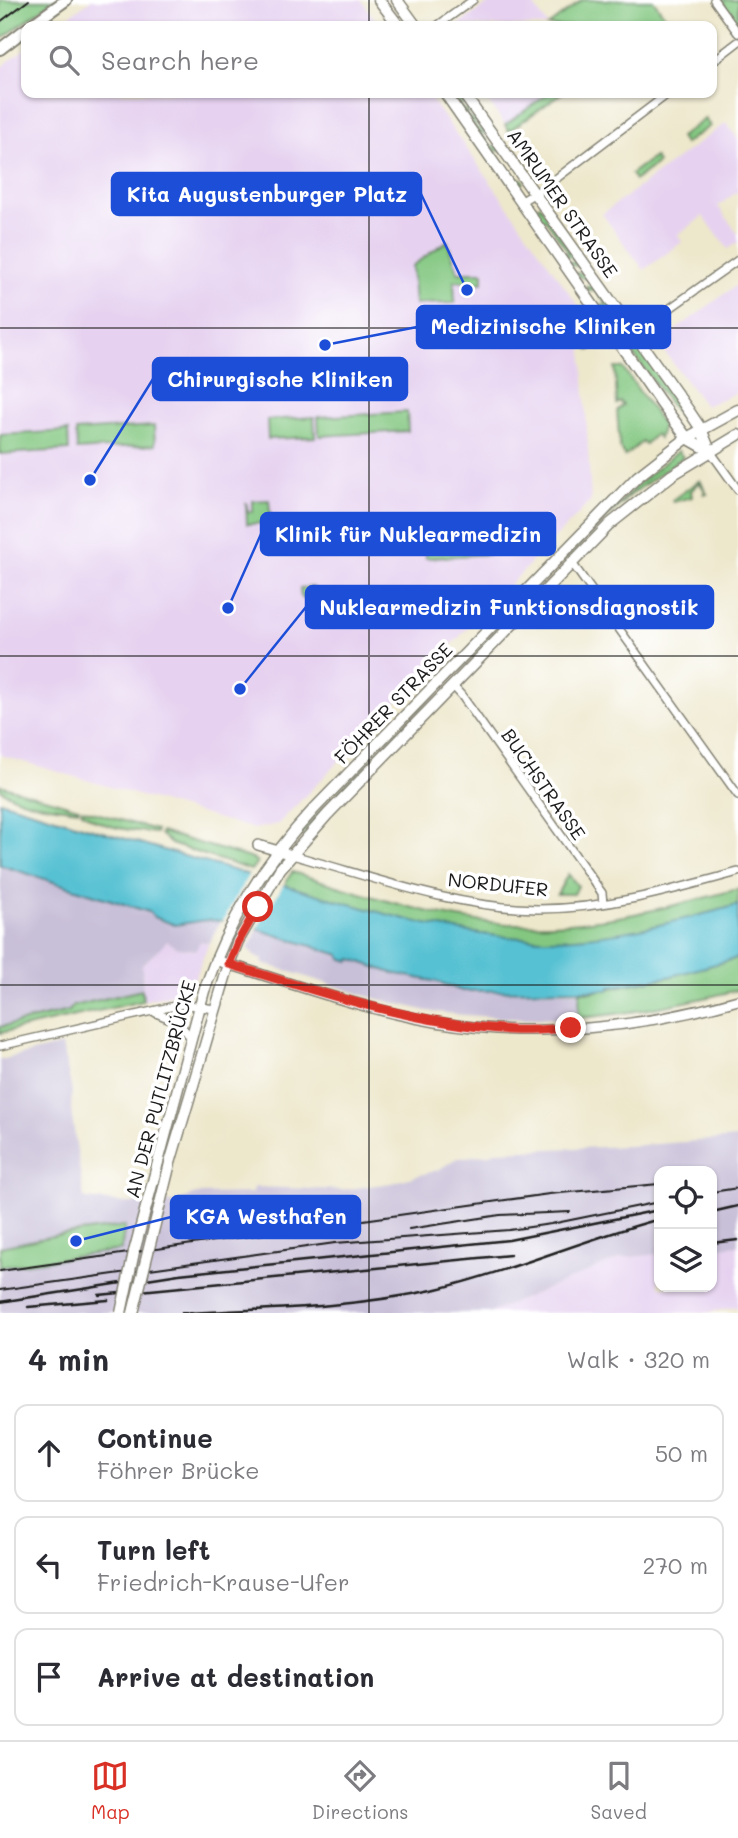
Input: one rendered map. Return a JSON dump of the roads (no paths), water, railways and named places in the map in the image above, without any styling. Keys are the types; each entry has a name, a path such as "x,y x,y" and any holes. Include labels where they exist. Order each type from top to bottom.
{"main road":[{"path":"37,21 65,0"},
{"path":"379,0 394,21"},
{"path":"397,0 412,21"},
{"path":"0,49 21,33"},
{"name":"AMRUMER STRASSE","path":"449,98 687,438 710,451"},
{"name":"AMRUMER STRASSE","path":"467,98 701,429 710,451"},
{"name":"FÖHRER STRASSE","path":"268,863 314,809 630,484 687,438 738,410"},
{"name":"FÖHRER STRASSE","path":"238,942 281,868 327,815 610,524 672,475 738,435"},
{"name":"AN DER PUTLITZBRÜCKE","path":"121,1313 134,1252 200,1006 215,960 268,863"},
{"name":"AN DER PUTLITZBRÜCKE","path":"133,1313 191,1089 214,1009 238,942"}],"street":[{"path":"444,21 473,0"},
{"path":"714,0 738,33"},
{"path":"717,58 738,42"},
{"path":"522,201 662,98"},
{"path":"621,343 738,260"},
{"path":"710,451 738,491"},
{"path":"572,563 738,795"},
{"name":"BUCHSTRASSE","path":"453,686 602,893 603,903"},
{"name":"NORDUFER","path":"258,845 447,898 538,909 641,897 738,872"},
{"path":"215,960 391,1013 437,1022 514,1030 641,1022 699,1012 738,1000"},
{"path":"0,1046 183,1004 214,1009"},
{"path":"148,1013 172,1018 192,1040"}],"water":[{"path":"0,801 379,912 477,934 545,939 594,936 666,923 738,905 738,958 668,977 610,987 608,990 462,991 438,982 392,973 352,959 350,961 340,958 340,955 257,929 206,920 175,925 154,917 149,912 0,865"}],"tram line":[{"path":"0,22 29,0"},
{"path":"0,1271 549,1194 654,1184"},
{"path":"717,1191 738,1188"},
{"path":"0,1290 335,1243 509,1230 654,1203"},
{"path":"409,1229 500,1215 570,1212"}],"railway":[{"path":"717,1211 738,1206"},
{"path":"0,1302 179,1274 509,1240 654,1211"},
{"path":"182,1313 310,1307 437,1289 654,1221"},
{"path":"717,1242 738,1240"},
{"path":"99,1295 510,1255"},
{"path":"28,1307 108,1300"}],"place":[{"name":"Kita Augustenburger Platz","path":"467,290"},
{"name":"Medizinische Kliniken","path":"325,345"},
{"name":"Chirurgische Kliniken","path":"90,480"},
{"name":"Klinik für Nuklearmedizin","path":"228,608"},
{"name":"Nuklearmedizin Funktionsdiagnostik","path":"240,689"},
{"name":"KGA Westhafen","path":"76,1241"}]}
